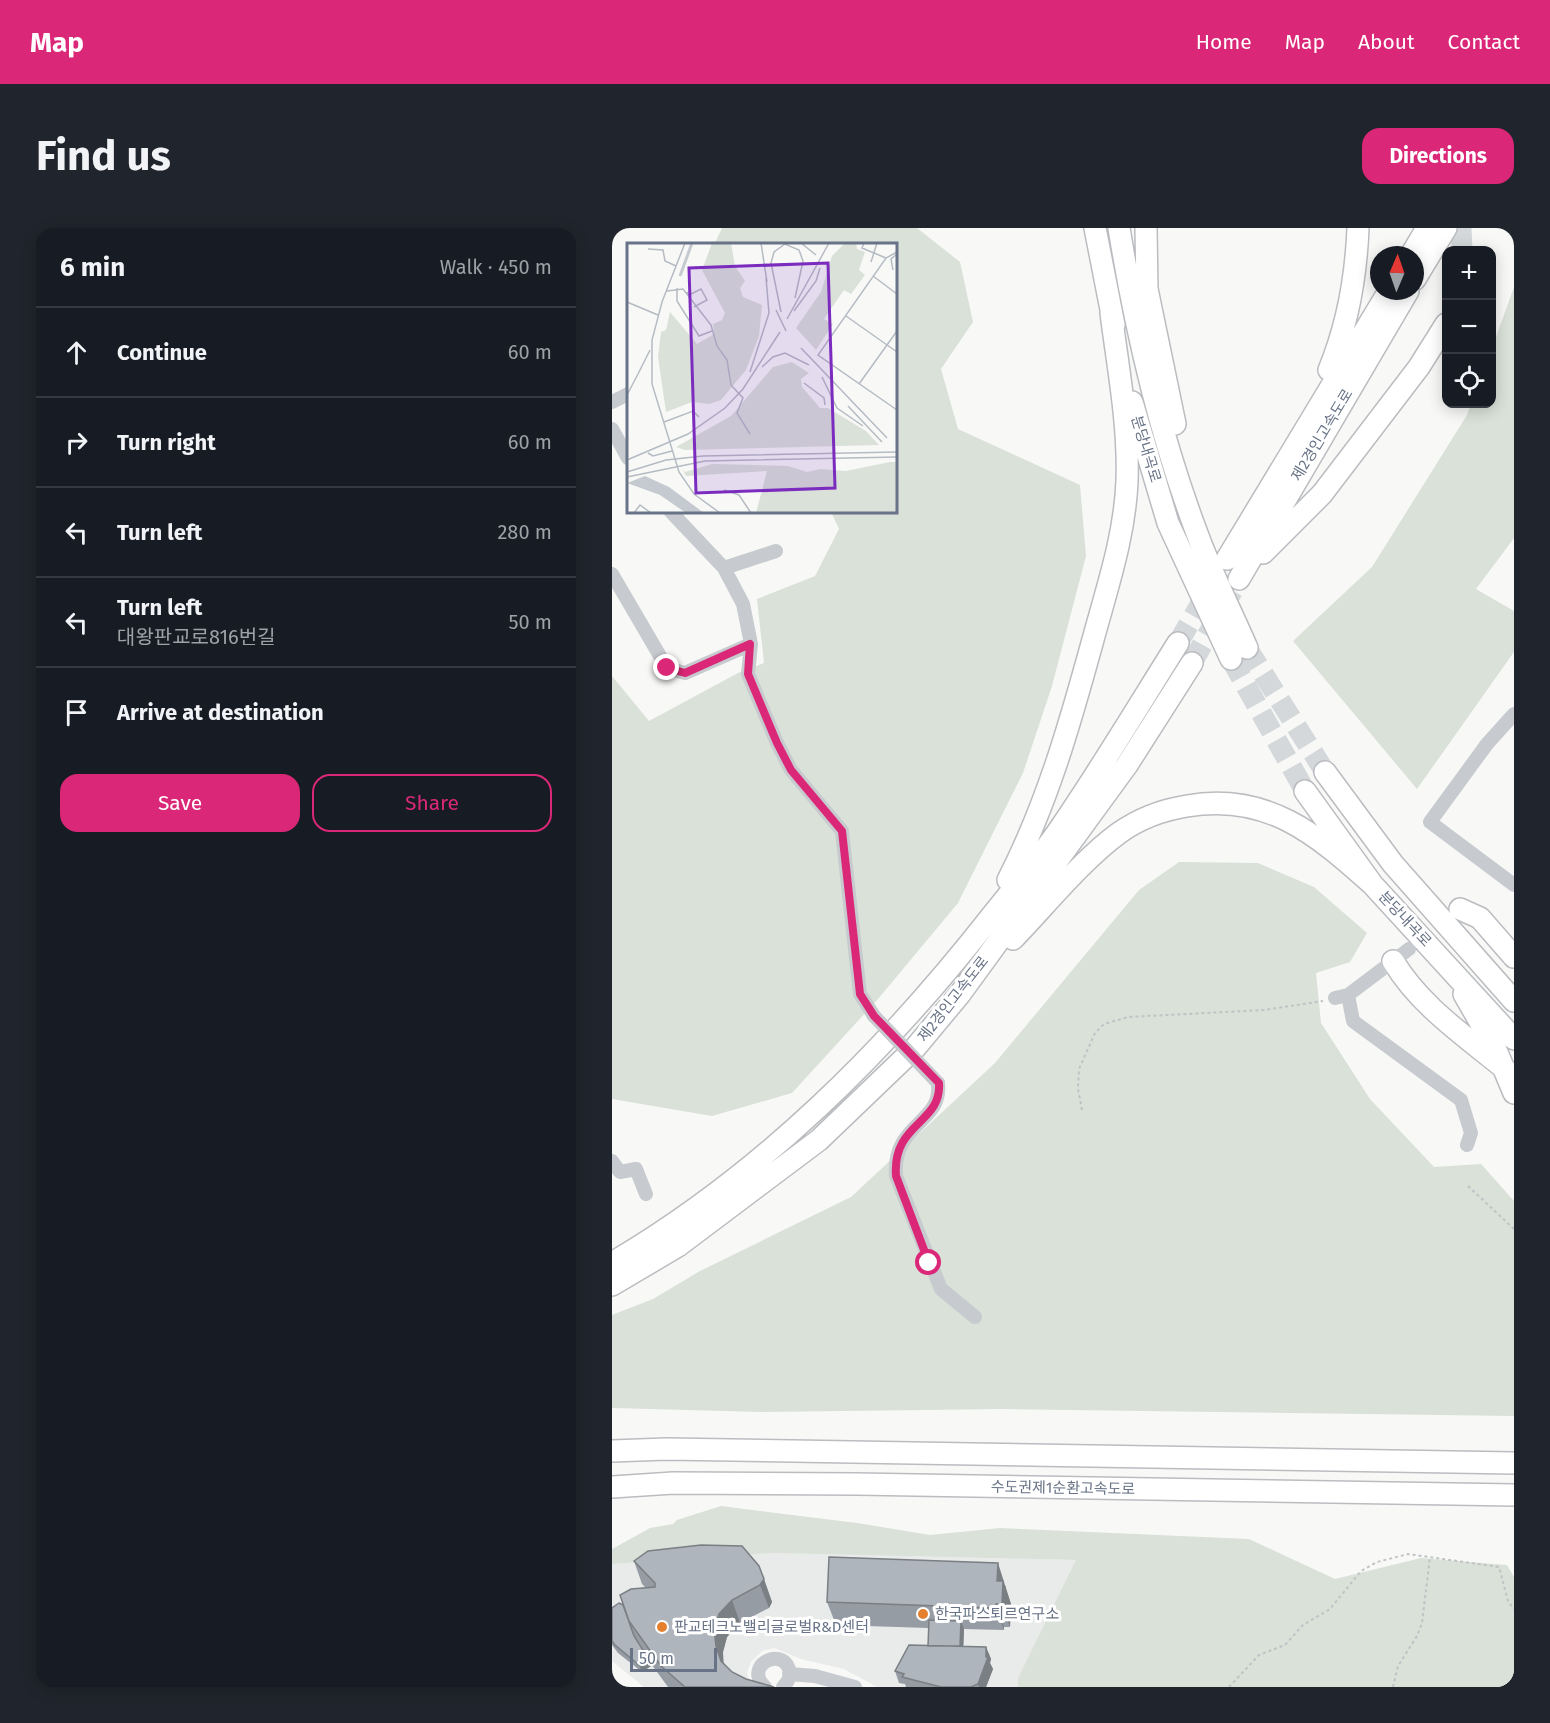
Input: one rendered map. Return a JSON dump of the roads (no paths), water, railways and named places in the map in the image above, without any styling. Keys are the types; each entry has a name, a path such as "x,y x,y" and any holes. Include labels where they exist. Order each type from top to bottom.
{"highway":[{"name":"분당내곡로","path":"1095,228 1127,385 1168,523 1239,654 1198,537 1151,390 1131,301 1119,228"},
{"path":"1146,228 1147,289 1198,537"},
{"path":"1295,446 1340,342 1352,297 1358,228"},
{"path":"1416,246 1427,228"},
{"path":"1424,264 1446,228"},
{"name":"제2경인고속도로","path":"1227,559 1384,300"},
{"name":"제2경인고속도로","path":"1403,300 1305,463 1242,575 1322,494 1419,367 1442,330"},
{"path":"963,953 1006,885 1047,794 1066,735 1116,556 1125,500 1127,460 1124,413 1111,313"},
{"name":"제2경인고속도로","path":"620,1270 781,1143 897,1031 963,953 1060,829 1178,643"},
{"name":"제2경인고속도로","path":"620,1270 678,1246 819,1140 915,1048 960,993 1127,765 1192,663"},
{"name":"분당내곡로","path":"1325,772 1395,866 1514,1001"},
{"name":"분당내곡로","path":"1305,791 1372,884 1514,1038"},
{"path":"960,993 1104,845 1136,822 1156,813 1202,803 1260,807 1318,837 1372,884"},
{"path":"1460,909 1480,918 1514,957"},
{"path":"1401,955 1407,984 1437,1014 1505,1069"},
{"path":"1450,968 1505,1069 1514,1093"},
{"name":"수도권제1순환고속도로","path":"612,1451 666,1449 1514,1463"},
{"name":"수도권제1순환고속도로","path":"612,1487 673,1483 857,1484 1514,1495"}],"street":[{"path":"612,402 627,394"},
{"path":"612,429 627,456"},
{"path":"672,513 724,568 743,604 750,644 748,674 777,743 791,770 842,831 860,994 874,1016 939,1083 940,1095 933,1107 901,1142 895,1164 896,1176 941,1290 975,1317"},
{"path":"724,568 776,551"},
{"path":"612,574 667,668 685,673 750,644"},
{"path":"1514,714 1487,744 1430,822 1514,885"},
{"path":"1401,955 1342,996 1353,1021 1461,1100 1471,1133 1467,1145"},
{"path":"612,1161 620,1172 636,1169 646,1194"},
{"path":"765,1687 760,1682 758,1671 768,1660 782,1661 789,1674"},
{"path":"783,1687 789,1674"},
{"path":"789,1674 815,1676 855,1687"}],"tunnel":[{"path":"1461,228 1462,246"},
{"path":"1192,663 1239,579"},
{"path":"1178,643 1211,586"},
{"path":"1247,648 1325,772"},
{"path":"1231,659 1305,791"}],"place":[{"name":"한국파스퇴르연구소","path":"923,1614"},
{"name":"판교테크노밸리글로벌R&D센터","path":"662,1627"}]}
